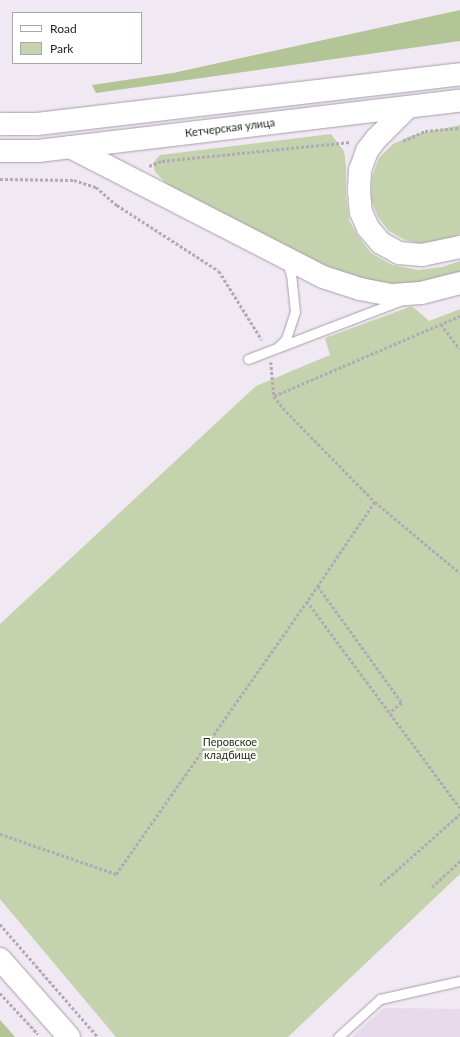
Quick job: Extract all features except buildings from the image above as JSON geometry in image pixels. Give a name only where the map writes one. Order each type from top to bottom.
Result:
[{"type":"main road","points":[[0,124],[37,124],[460,74]]},
{"type":"main road","name":"Кетчерская улица","points":[[0,151],[70,147],[460,101]]},
{"type":"main road","points":[[408,107],[376,139],[367,151],[360,170],[359,191],[361,212],[368,228],[381,243],[399,253],[422,255],[460,247]]},
{"type":"main road","points":[[70,147],[284,257],[323,276],[360,289],[392,295],[421,293],[460,283]]},
{"type":"main road","points":[[0,959],[69,1037]]},
{"type":"lane","points":[[273,349],[286,339],[292,327],[295,312],[291,275],[284,257]]},
{"type":"lane","points":[[248,359],[421,293]]},
{"type":"lane","points":[[338,1037],[380,999],[460,981]]},
{"type":"path","points":[[96,187],[162,161],[376,139],[402,142],[425,131],[460,128]]},
{"type":"path","points":[[0,179],[74,180],[96,187],[117,205],[219,271],[273,349],[274,396],[283,408],[375,502],[460,573]]},
{"type":"path","points":[[274,396],[460,316]]},
{"type":"path","points":[[441,324],[460,349]]},
{"type":"path","points":[[0,834],[116,874],[318,586],[375,502]]},
{"type":"path","points":[[318,586],[402,703],[389,713]]},
{"type":"path","points":[[307,601],[460,808]]},
{"type":"path","points":[[380,885],[460,814]]},
{"type":"path","points":[[432,887],[460,861]]},
{"type":"path","points":[[0,924],[98,1037]]},
{"type":"path","points":[[0,993],[41,1037]]},
{"type":"shaded area","points":[[384,1008],[460,1009],[460,1037],[352,1037]]},
{"type":"green space","points":[[460,10],[460,41],[96,93],[92,85],[173,73]]},
{"type":"green space","points":[[460,125],[460,234],[446,239],[419,243],[405,240],[389,231],[378,217],[371,200],[372,177],[379,158],[393,144],[413,135]]},
{"type":"green space","points":[[331,134],[344,151],[349,220],[358,236],[371,253],[392,265],[418,270],[442,267],[460,261],[460,273],[419,283],[396,285],[364,281],[328,269],[167,184],[155,172],[153,163],[160,155]]},
{"type":"green space","name":"Перовское кладбище","points":[[412,306],[429,321],[460,309],[460,874],[288,1037],[116,1037],[0,899],[0,624],[256,386],[330,355],[325,338]]},
{"type":"green space","points":[[0,1020],[15,1037],[0,1037]]}]
